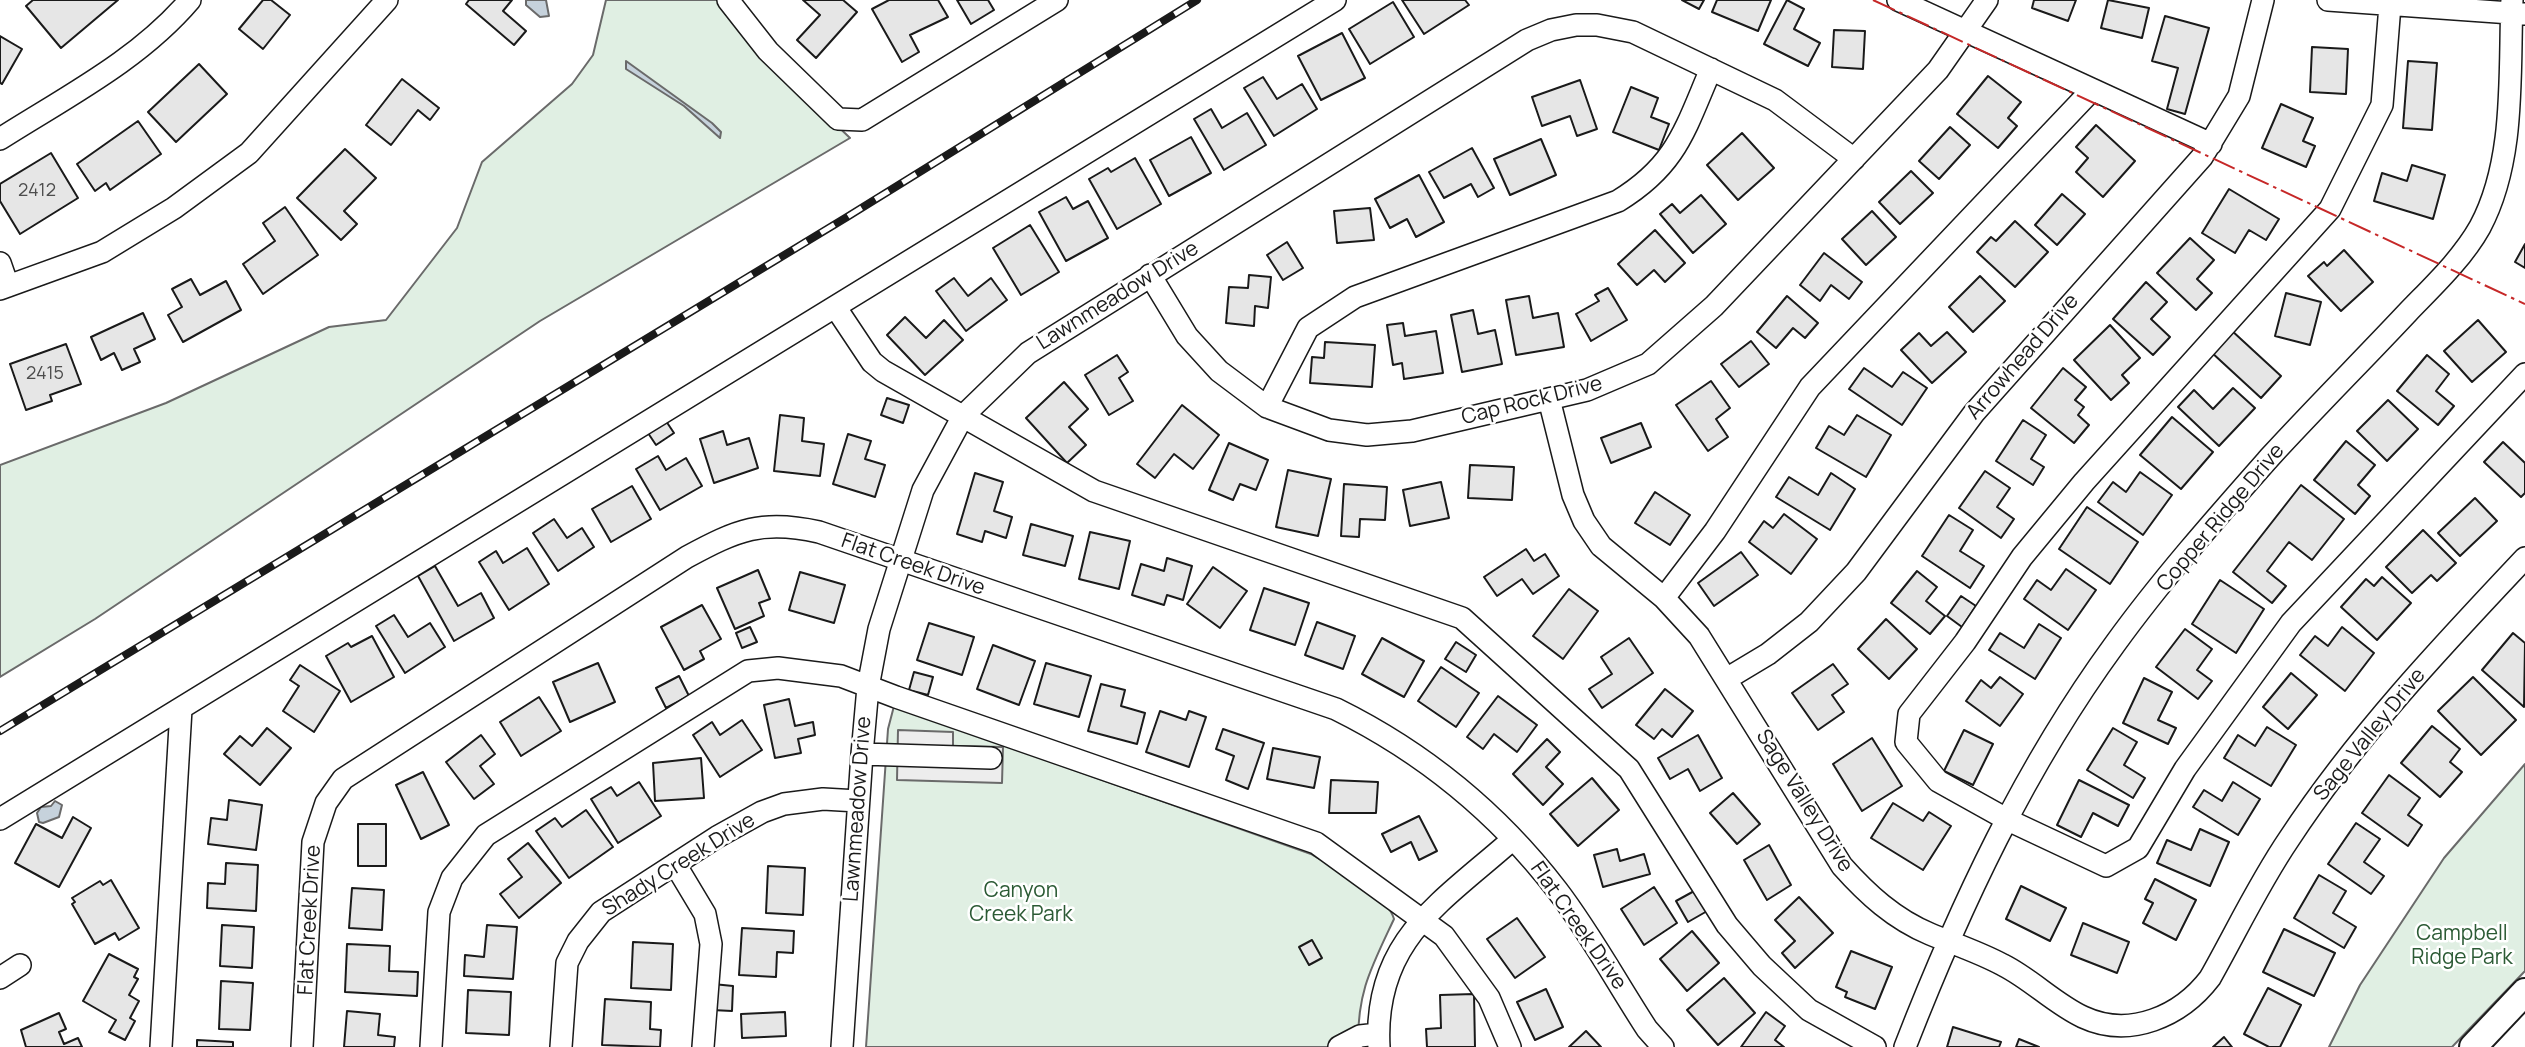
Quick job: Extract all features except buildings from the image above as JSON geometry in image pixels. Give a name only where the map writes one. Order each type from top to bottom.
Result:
[{"type":"main road","points":[[2473,1047],[2525,992]]},
{"type":"street","points":[[0,139],[136,51],[168,26],[190,0]]},
{"type":"street","points":[[0,263],[4,288],[102,252],[174,208],[249,153],[387,0]]},
{"type":"street","points":[[728,0],[768,51],[838,119],[862,120],[1057,0]]},
{"type":"street","points":[[0,819],[1335,0]]},
{"type":"street","points":[[1898,0],[2211,144]]},
{"type":"street","name":"Cap Rock Drive","points":[[1150,275],[1197,349],[1227,378],[1268,407],[1329,430],[1367,435],[1412,431],[1549,399],[1625,376],[1669,347],[1714,306],[1938,70],[1987,0]]},
{"type":"street","name":"Arrowhead Drive","points":[[1728,678],[1768,654],[1809,622],[1857,572],[1974,413],[2211,144],[2239,96],[2263,0]]},
{"type":"street","points":[[2328,0],[2516,9]]},
{"type":"street","points":[[2390,5],[2382,105],[2330,209],[2084,482],[2022,557],[1965,642],[1909,714],[1906,742],[1938,781],[2008,820],[2106,866],[2138,848],[2192,759],[2291,623],[2525,374]]},
{"type":"street","name":"Copper Ridge Drive","points":[[1905,1047],[1947,940],[2008,820],[2056,733],[2116,642],[2271,456],[2451,266],[2480,226],[2498,177],[2507,126],[2516,9]]},
{"type":"street","name":"Lawnmeadow Drive","points":[[842,1047],[862,754],[868,687],[879,628],[923,490],[963,416],[1028,353],[1538,34],[1564,27],[1608,26],[1633,32],[1774,100],[1854,159]]},
{"type":"street","points":[[1268,407],[1308,328],[1355,297],[1618,201],[1643,184],[1672,155],[1711,69]]},
{"type":"street","points":[[1664,598],[1715,531],[1810,387],[2091,91]]},
{"type":"street","points":[[836,308],[872,362],[883,371],[1094,491],[1462,618],[1629,769],[1727,925],[1762,966],[1809,1010],[1875,1047]]},
{"type":"street","name":"Sage Valley Drive","points":[[1549,399],[1573,495],[1584,521],[1601,546],[1664,598],[1699,636],[1728,678],[1842,866],[1866,892],[1891,912],[2005,966],[2084,1017],[2111,1023],[2137,1024],[2178,1010],[2195,998],[2210,978],[2288,840],[2342,765],[2409,684],[2525,558]]},
{"type":"street","name":"Flat Creek Drive","points":[[302,1047],[313,842],[326,803],[354,769],[678,563],[739,530],[769,525],[804,529],[899,559],[1336,709],[1388,734],[1457,785],[1513,839],[1559,892],[1647,1029],[1662,1047]]},
{"type":"street","points":[[431,1047],[439,912],[452,878],[486,835],[748,671],[778,668],[841,676],[1317,843],[1444,936],[1489,998],[1510,1047]]},
{"type":"street","points":[[161,1047],[181,709]]},
{"type":"street","points":[[862,754],[990,758]]},
{"type":"street","name":"Shady Creek Drive","points":[[561,1047],[567,963],[578,941],[601,912],[740,825],[784,804],[823,799],[858,801]]},
{"type":"street","points":[[1339,1047],[1360,1035],[1378,1040],[1384,981],[1393,958],[1423,921],[1513,839]]},
{"type":"street","points":[[675,864],[705,914],[711,944],[703,1047]]},
{"type":"street","points":[[0,978],[20,965]]},
{"type":"green space","points":[[606,0],[719,0],[801,91],[850,138],[540,321],[95,619],[0,677],[0,465],[166,403],[329,327],[386,320],[457,228],[482,162],[572,84],[593,55]]},
{"type":"green space","name":"Canyon Creek Park","points":[[894,706],[1311,854],[1371,891],[1389,909],[1394,919],[1372,967],[1363,995],[1358,1047],[866,1047],[888,729]]},
{"type":"green space","name":"Campbell Ridge Park","points":[[2525,764],[2525,971],[2452,1047],[2329,1047],[2360,985],[2444,858]]},
{"type":"shaded area","points":[[526,0],[546,0],[549,16],[540,17],[526,5]]},
{"type":"shaded area","points":[[626,61],[712,123],[721,132],[720,138],[684,106],[626,69]]},
{"type":"shaded area","points":[[898,730],[953,732],[953,746],[1003,747],[1002,783],[897,780]]},
{"type":"shaded area","points":[[55,801],[62,805],[59,817],[39,822],[37,813],[41,807],[51,806]]},
{"type":"railway","points":[[0,731],[847,217],[1197,0]]},
{"type":"power","points":[[1873,0],[2525,304]]}]
